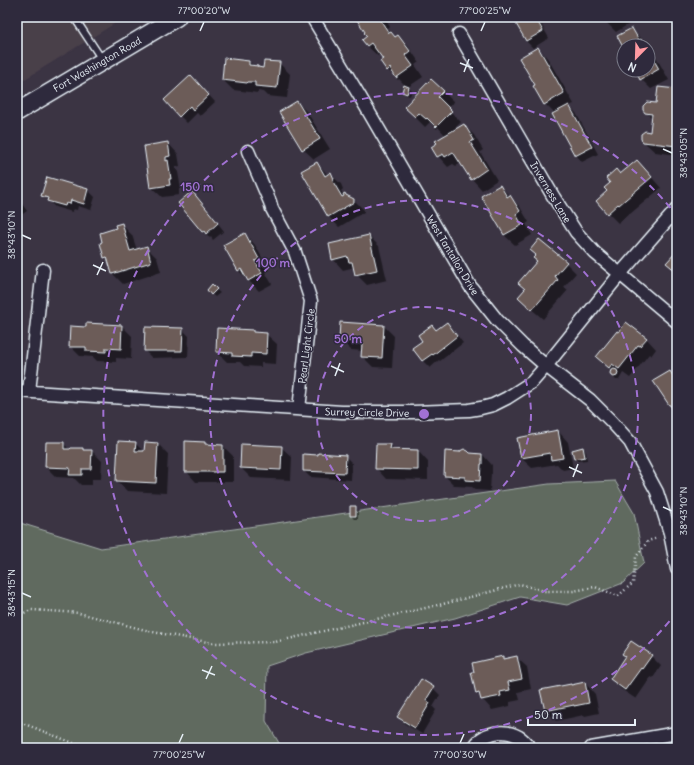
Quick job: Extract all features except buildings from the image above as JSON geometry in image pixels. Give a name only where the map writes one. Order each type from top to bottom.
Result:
[{"type":"main road","name":"Fort Washington Road","points":[[17,112],[177,17]]},
{"type":"street","name":"West Tantallon Drive","points":[[312,17],[470,286],[497,320],[523,346],[590,400],[630,442],[656,492],[670,534],[677,569]]},
{"type":"street","name":"Inverness Lane","points":[[459,34],[553,196],[576,232],[595,253],[677,322]]},
{"type":"street","name":"Pearl Light Circle","points":[[248,151],[272,209],[295,252],[311,301],[298,409]]},
{"type":"street","name":"Surrey Circle Drive","points":[[23,391],[342,412],[413,412],[481,408],[494,405],[532,382],[620,274],[677,208]]},
{"type":"street","points":[[23,391],[43,270]]},
{"type":"street","points":[[474,748],[483,738],[501,732],[511,733],[520,737],[530,748]]},
{"type":"street","points":[[591,748],[677,733]]},
{"type":"lane","points":[[74,17],[103,61]]},
{"type":"path","points":[[17,616],[32,610],[79,613],[153,632],[213,643],[275,642],[443,604],[520,584],[544,591],[573,591],[595,587],[618,596],[633,582],[636,557],[648,541],[670,534]]},
{"type":"path","points":[[17,721],[86,748]]},
{"type":"shaded area","points":[[17,17],[125,17],[17,84]]},
{"type":"green space","points":[[615,481],[634,513],[644,563],[623,583],[567,605],[520,597],[455,618],[306,653],[267,666],[266,721],[282,748],[21,748],[17,746],[17,522],[101,548],[549,484]]}]
